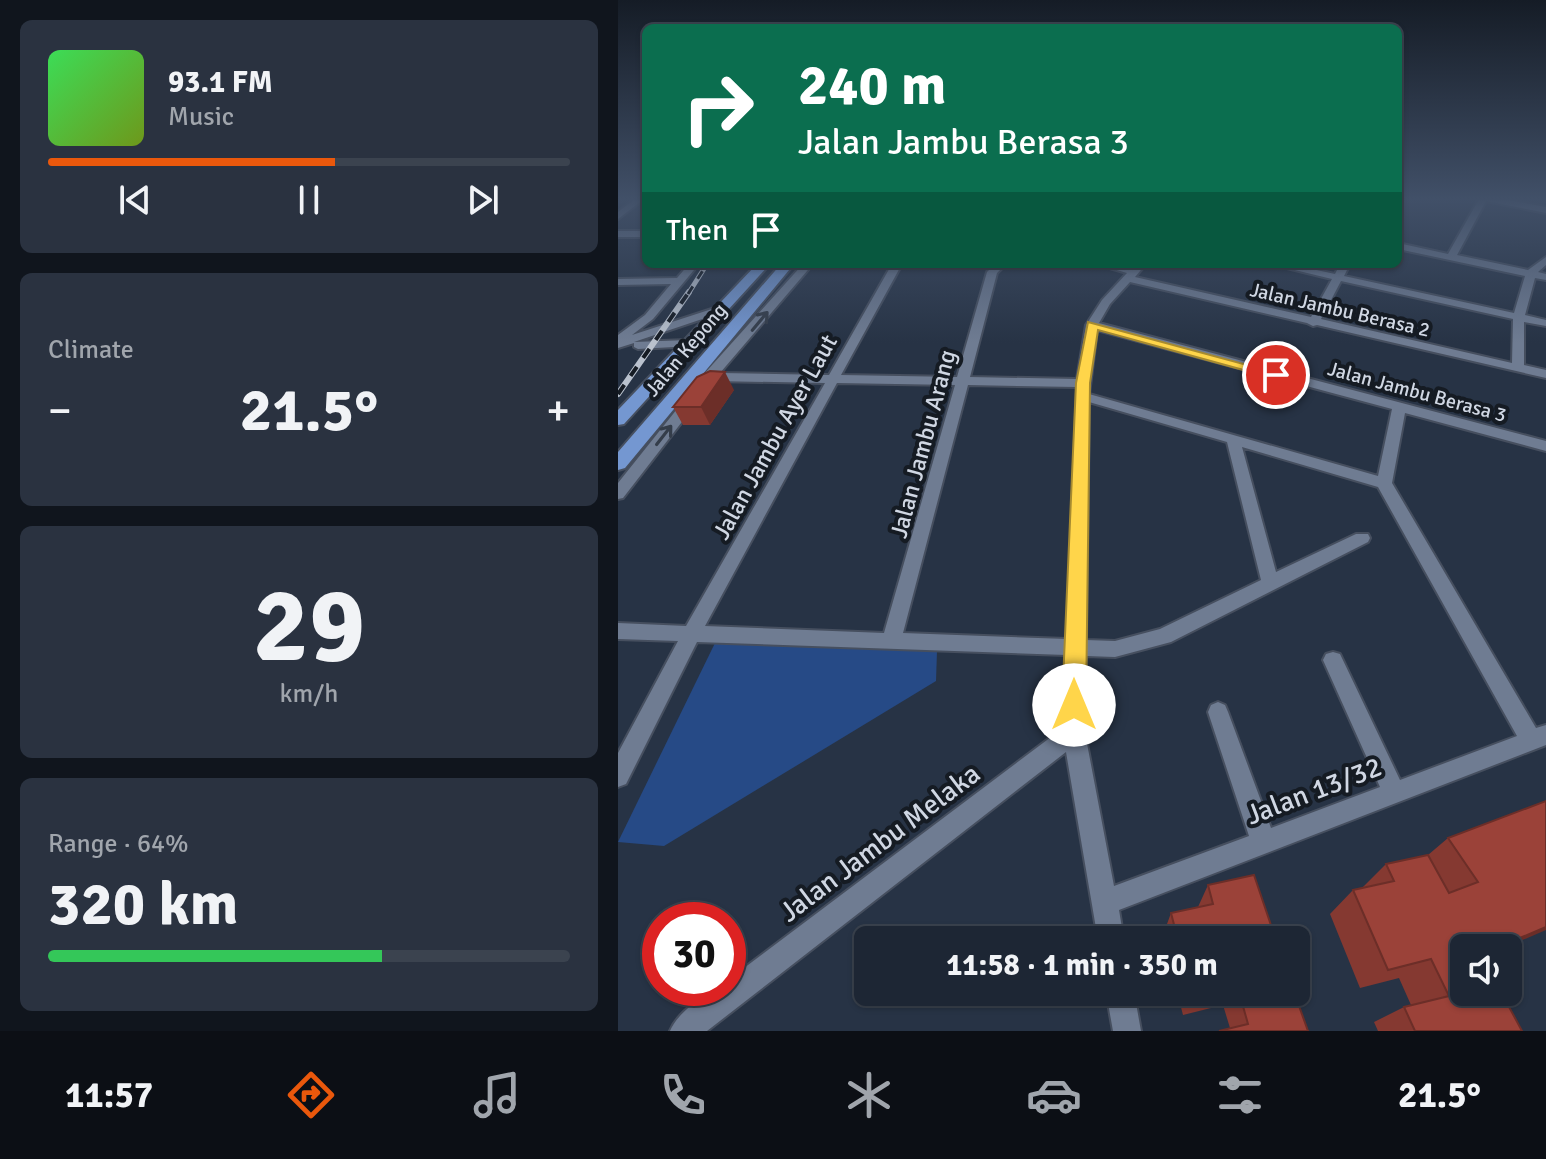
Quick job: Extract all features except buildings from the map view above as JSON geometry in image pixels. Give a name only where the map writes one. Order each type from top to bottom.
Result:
[{"type":"main road","name":"Jalan Kepong","points":[[618,420],[760,268]]},
{"type":"main road","points":[[688,344],[718,330],[773,268]]},
{"type":"main road","name":"Jalan Kepong","points":[[618,464],[785,268]]},
{"type":"street","points":[[1404,247],[1546,277]]},
{"type":"street","points":[[1452,256],[1457,247]]},
{"type":"street","points":[[1518,369],[1519,316],[1531,273],[1546,260]]},
{"type":"street","points":[[618,343],[649,317],[691,268]]},
{"type":"street","name":"Jalan Kepong","points":[[618,494],[710,377],[805,268]]},
{"type":"street","name":"Jalan Jambu Ayer Laut","points":[[618,776],[692,633],[895,268]]},
{"type":"street","name":"Jalan Jambu Arang","points":[[892,639],[992,272],[996,268]]},
{"type":"street","points":[[1294,268],[1546,323]]},
{"type":"street","points":[[1313,323],[1343,268]]},
{"type":"street","points":[[1108,926],[1074,733],[1073,650],[1083,389],[1092,325],[1134,271]]},
{"type":"street","name":"Jalan Jambu Berasa 2","points":[[1134,271],[1313,323],[1546,374]]},
{"type":"street","points":[[618,282],[681,281]]},
{"type":"street","points":[[618,343],[648,336],[722,309]]},
{"type":"street","points":[[648,336],[649,317]]},
{"type":"street","name":"Jalan Jambu Berasa 3","points":[[1092,325],[1546,446]]},
{"type":"street","points":[[618,343],[688,344]]},
{"type":"street","points":[[691,377],[964,382],[1083,389],[1233,439],[1384,483]]},
{"type":"street","points":[[1399,409],[1384,483],[1439,579],[1539,738]]},
{"type":"street","points":[[1233,439],[1270,581]]},
{"type":"street","points":[[618,631],[892,639],[1073,650],[1115,649],[1151,640],[1362,538]]},
{"type":"street","points":[[1333,660],[1394,793]]},
{"type":"street","points":[[1218,712],[1264,843]]},
{"type":"street","name":"Jalan Jambu Melaka","points":[[684,1031],[1074,733]]},
{"type":"street","name":"Jalan 13/32","points":[[1104,903],[1539,738]]},
{"type":"street","points":[[1123,1006],[1127,1031]]},
{"type":"shaded area","points":[[715,643],[937,651],[936,681],[664,846],[618,842]]},
{"type":"railway","points":[[688,294],[704,268]]},
{"type":"railway","points":[[618,394],[689,292]]},
{"type":"route","points":[[1074,705],[1073,650],[1083,383],[1092,325],[1276,375]]}]
